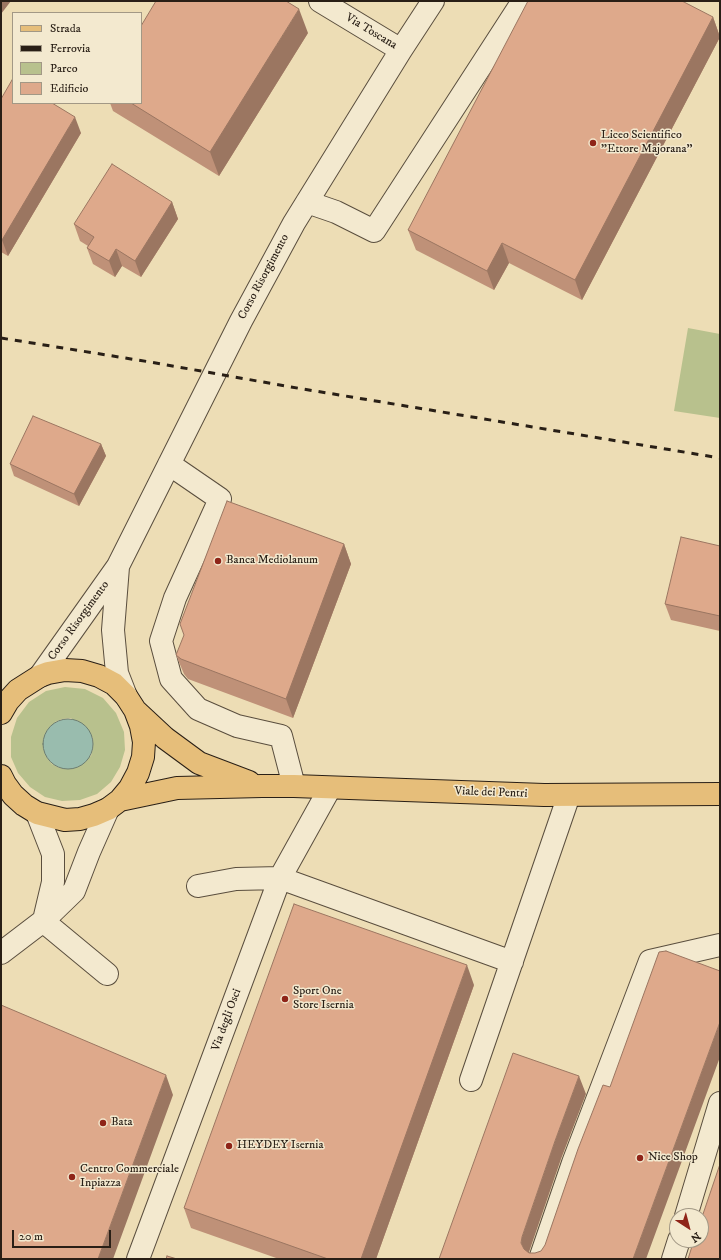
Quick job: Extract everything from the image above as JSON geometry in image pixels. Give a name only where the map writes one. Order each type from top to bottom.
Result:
[{"type":"main road","name":"Viale dei Pentri","points":[[1,713],[10,696],[40,676],[65,670],[82,671],[104,678],[114,684],[165,738],[199,763],[262,786]]},
{"type":"main road","points":[[114,804],[133,783],[143,758],[144,742],[142,726],[131,703]]},
{"type":"main road","points":[[1,776],[5,784],[7,794],[37,813]]},
{"type":"main road","name":"Viale dei Pentri","points":[[37,813],[66,820],[80,819],[94,815],[114,804],[177,788],[294,786],[569,795],[720,794]]},
{"type":"street","name":"Via Toscana","points":[[320,1],[401,50]]},
{"type":"street","name":"Corso Risorgimento","points":[[40,676],[118,566],[241,321],[294,223],[433,1]]},
{"type":"street","points":[[307,202],[336,212],[374,231],[523,1]]},
{"type":"street","points":[[169,464],[220,499],[175,598],[161,641],[171,679],[198,708],[237,726],[280,736],[294,786]]},
{"type":"street","name":"Corso Risorgimento","points":[[118,566],[112,630],[118,673],[131,703]]},
{"type":"street","name":"Via degli Osci","points":[[138,1259],[280,878],[330,788]]},
{"type":"street","points":[[471,1080],[569,795]]},
{"type":"street","points":[[1,953],[43,921],[74,891],[89,852],[114,804]]},
{"type":"street","points":[[37,813],[53,854],[53,882],[43,921]]},
{"type":"street","points":[[198,886],[236,879],[280,878],[512,962]]},
{"type":"street","points":[[43,921],[107,974]]},
{"type":"street","points":[[540,1259],[573,1163],[650,961],[720,945]]},
{"type":"street","points":[[688,1208],[720,1103]]},
{"type":"street","points":[[673,1259],[676,1248]]},
{"type":"green space","points":[[688,328],[720,334],[720,418],[674,411]]},
{"type":"green space","points":[[65,687],[85,689],[103,698],[116,713],[124,732],[125,750],[120,767],[111,782],[97,794],[80,800],[62,801],[45,797],[30,787],[18,773],[11,757],[11,737],[17,718],[29,702],[46,691]],"holes":[[[71,718],[93,738],[91,756],[60,768],[52,764],[47,758],[55,722],[62,719]]]},
{"type":"shaded area","points":[[63,719],[73,719],[86,726],[93,739],[93,749],[86,762],[73,769],[63,769],[54,765],[47,758],[43,749],[43,739],[47,730],[54,723]]},
{"type":"building","points":[[156,1],[286,1],[299,9],[210,152],[133,104],[142,104],[142,24]]},
{"type":"building","points":[[528,1],[682,1],[713,17],[575,280],[502,243],[487,271],[408,230]]},
{"type":"building","points":[[12,80],[12,104],[54,104],[75,117],[2,240],[1,239],[1,99]]},
{"type":"building","points":[[112,164],[172,202],[135,261],[116,249],[109,261],[87,248],[94,237],[74,224]]},
{"type":"building","points":[[33,416],[101,444],[74,494],[10,464]]},
{"type":"building","points":[[227,501],[344,544],[286,699],[181,659],[176,655],[184,635],[180,624]]},
{"type":"building","points":[[681,537],[720,546],[720,616],[665,604]]},
{"type":"building","points":[[294,904],[467,965],[361,1259],[328,1259],[184,1208]]},
{"type":"building","points":[[666,951],[720,971],[720,1022],[633,1259],[439,1259],[513,1053],[579,1076],[522,1237],[521,1243],[524,1249],[529,1253],[541,1251],[545,1245],[578,1149],[603,1085],[610,1087],[659,952]]},
{"type":"building","name":"Centro Commerciale Inpiazza","points":[[1,1005],[166,1075],[98,1259],[1,1259]]},
{"type":"building","points":[[720,1164],[720,1259],[688,1259],[691,1248],[709,1248],[709,1208],[705,1208]]},
{"type":"building","points":[[167,1256],[177,1259],[166,1259]]},
{"type":"railway","points":[[1,338],[720,458]]},
{"type":"place","name":"Liceo Scientifico \"Ettore Majorana\"","points":[[593,143]]},
{"type":"place","name":"Banca Mediolanum","points":[[218,561]]},
{"type":"place","name":"Sport One Store Isernia","points":[[285,999]]},
{"type":"place","name":"Bata","points":[[103,1123]]},
{"type":"place","name":"HEYDEY Isernia","points":[[229,1146]]},
{"type":"place","name":"Nice Shop","points":[[640,1158]]},
{"type":"place","name":"Centro Commerciale Inpiazza","points":[[72,1177]]}]
